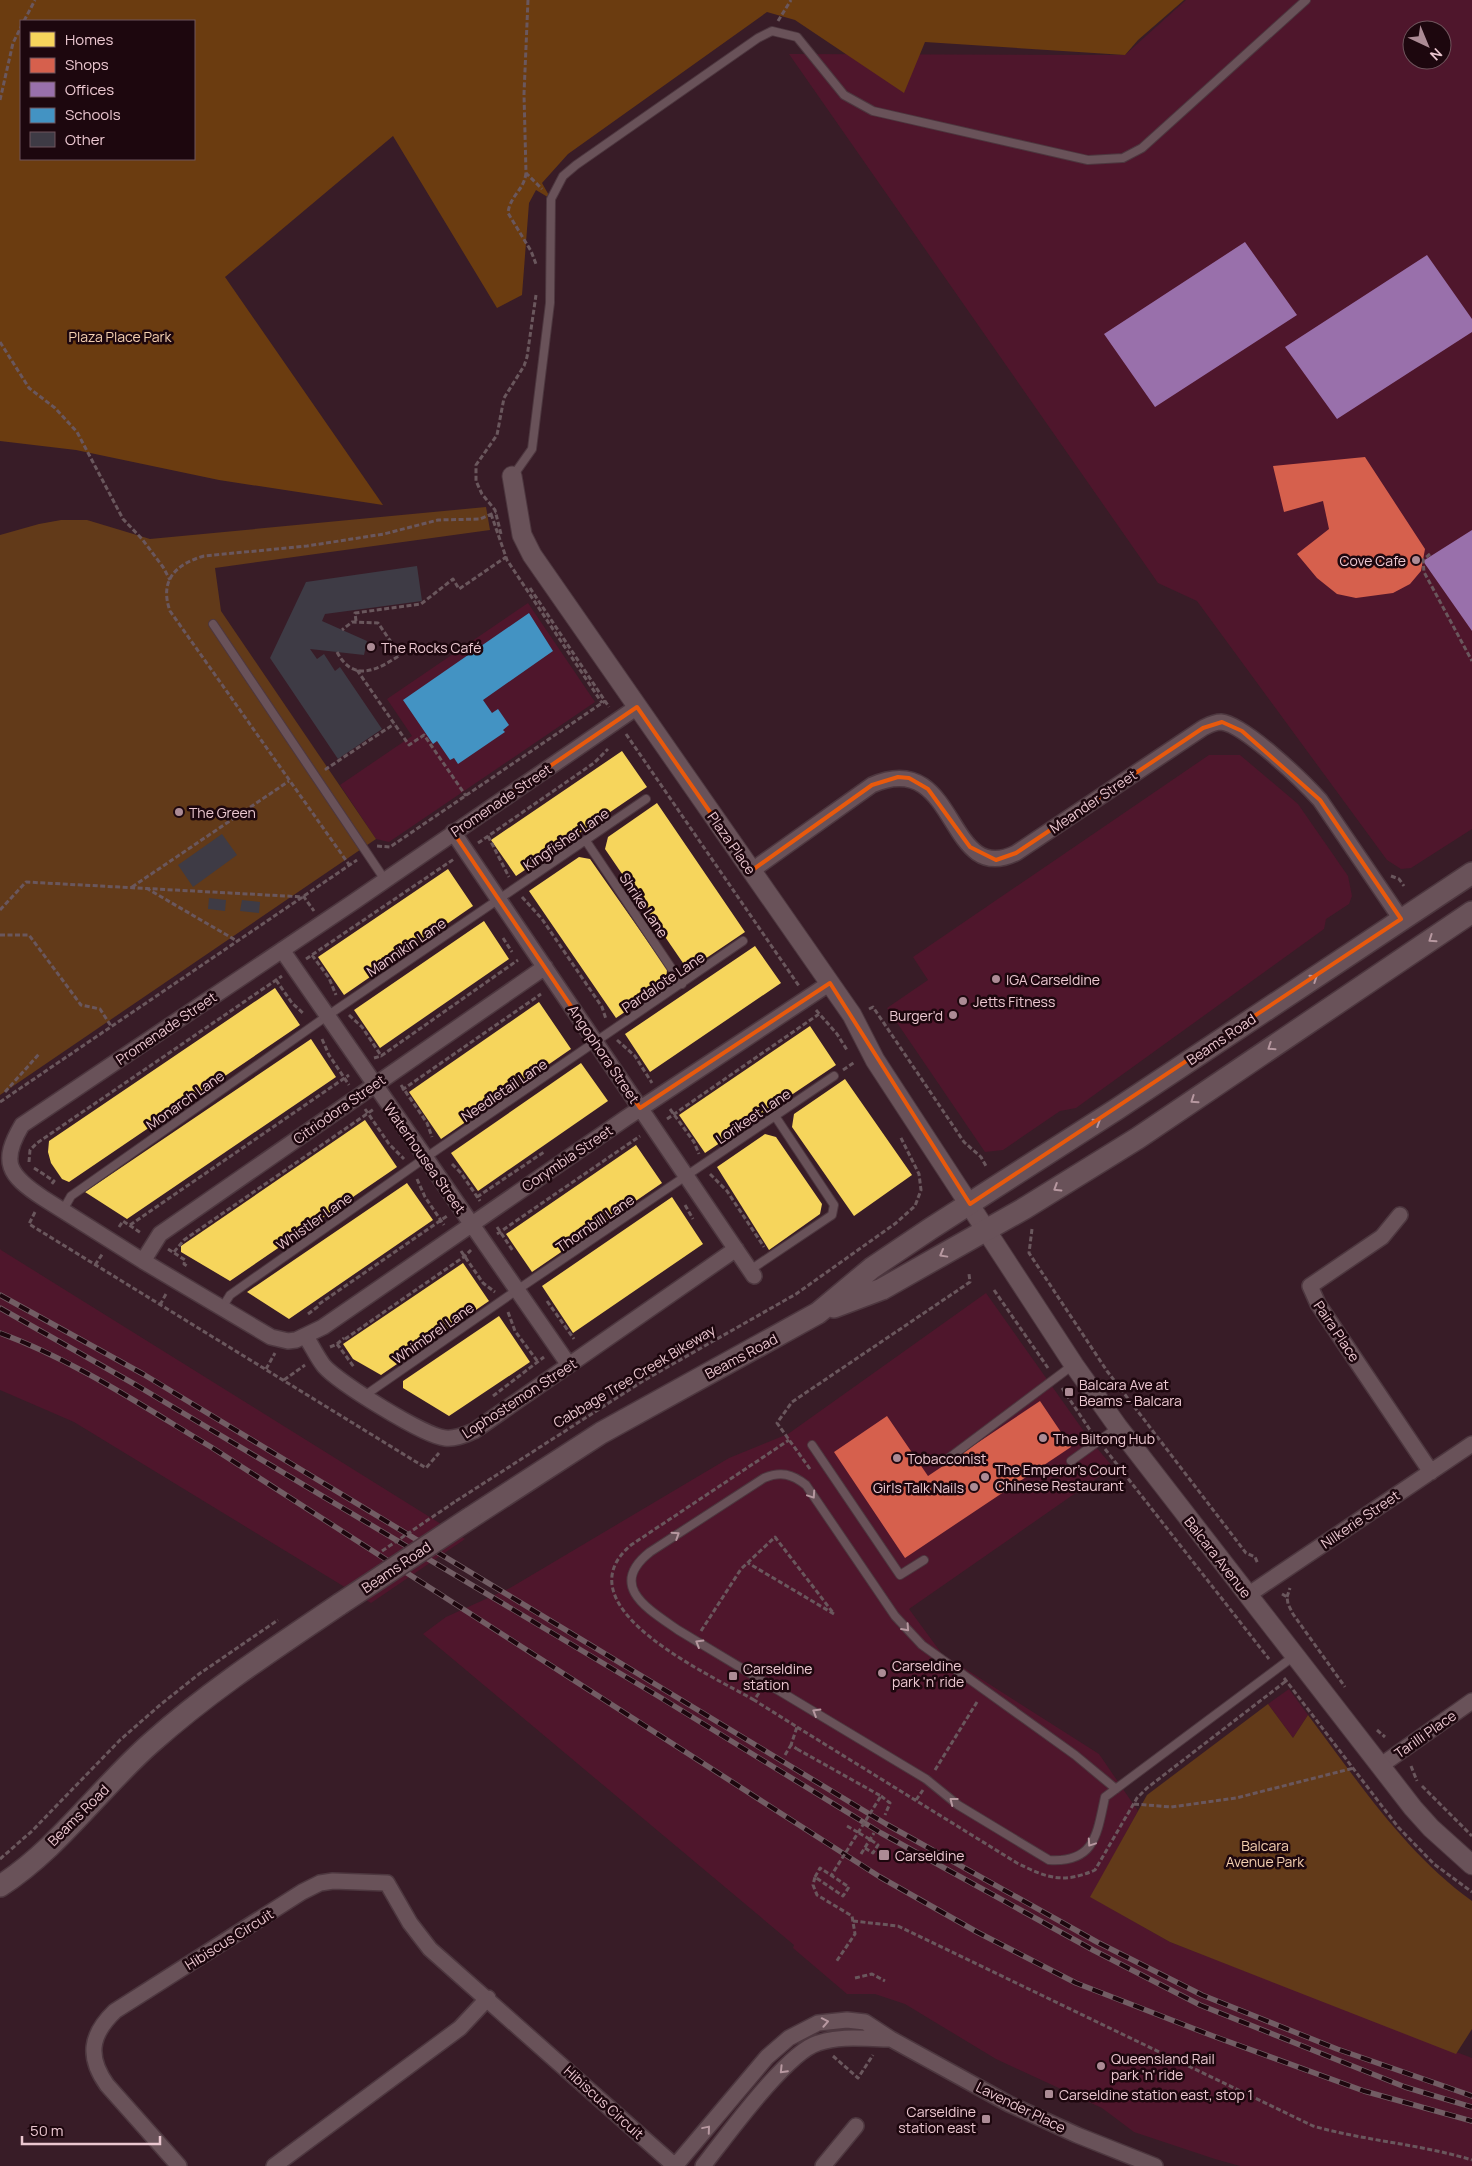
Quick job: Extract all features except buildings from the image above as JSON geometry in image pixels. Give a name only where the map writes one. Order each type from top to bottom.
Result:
[{"type":"main road","name":"Beams Road","points":[[818,1313],[872,1268],[1117,1109],[1472,873]]},
{"type":"main road","name":"Beams Road","points":[[0,1898],[7,1882],[65,1830],[116,1776],[176,1722],[217,1689],[340,1604],[601,1434],[818,1313],[882,1289],[986,1231],[1138,1138],[1472,912]]},
{"type":"street","name":"Plaza Place","points":[[512,476],[522,535],[532,555],[830,983],[852,1016],[875,1060],[970,1204]]},
{"type":"street","name":"Promenade Street","points":[[306,1337],[288,1341],[280,1340],[222,1308],[43,1198],[12,1174],[6,1159],[11,1140],[22,1125],[322,923],[637,707]]},
{"type":"street","name":"Meander Street","points":[[751,871],[872,785],[885,779],[898,777],[910,778],[928,789],[966,842],[976,852],[988,858],[1002,859],[1016,853],[1203,728],[1212,723],[1222,722],[1242,731],[1293,773],[1320,800],[1402,919]]},
{"type":"street","name":"Angophora Street","points":[[454,832],[654,1128],[681,1180],[736,1249],[752,1273]]},
{"type":"street","name":"Waterhousea Street","points":[[282,950],[569,1366]]},
{"type":"street","name":"Citriodora Street","points":[[143,1260],[160,1234],[545,967]]},
{"type":"street","name":"Corymbia Street","points":[[306,1337],[331,1322],[640,1108],[830,983]]},
{"type":"street","points":[[970,1204],[986,1231]]},
{"type":"street","name":"Paira Place","points":[[1400,1215],[1382,1237],[1310,1286],[1318,1304],[1431,1472]]},
{"type":"street","name":"Balcara Avenue","points":[[986,1231],[1074,1365],[1118,1427],[1380,1766],[1431,1828],[1472,1865]]},
{"type":"street","name":"Lophostemon Street","points":[[306,1337],[324,1366],[364,1396],[428,1434],[458,1438],[474,1431],[736,1249]]},
{"type":"street","name":"Nilkerie Street","points":[[1248,1595],[1472,1444]]},
{"type":"street","name":"Tarilli Place","points":[[1380,1766],[1472,1701]]},
{"type":"street","name":"Hibiscus Circuit","points":[[179,2166],[98,2072],[93,2049],[96,2035],[104,2022],[115,2011],[302,1892],[320,1883],[334,1881],[387,1883],[419,1936],[430,1949],[488,1998],[676,2166]]},
{"type":"street","points":[[274,2166],[460,2028],[488,1998]]},
{"type":"street","name":"Lavender Place","points":[[676,2166],[767,2058],[789,2038],[818,2023],[847,2020],[866,2022],[891,2039],[1009,2104],[1084,2138],[1155,2166]]},
{"type":"street","name":"Lavender Place","points":[[703,2166],[762,2092],[806,2048],[816,2043],[845,2038],[891,2039]]},
{"type":"street","points":[[824,2166],[856,2126]]},
{"type":"lane","points":[[512,476],[532,449],[550,303],[552,198],[563,176],[758,38],[772,31],[797,37],[844,95],[873,111],[1088,160],[1123,158],[1142,148],[1306,0]]},
{"type":"lane","points":[[213,624],[368,852],[385,880]]},
{"type":"lane","name":"Kingfisher Lane","points":[[499,900],[646,799]]},
{"type":"lane","name":"Shrike Lane","points":[[586,841],[682,984]]},
{"type":"lane","name":"Mannikin Lane","points":[[327,1016],[499,900]]},
{"type":"lane","name":"Pardalote Lane","points":[[596,1043],[744,941]]},
{"type":"lane","name":"Monarch Lane","points":[[63,1210],[71,1196],[327,1016]]},
{"type":"lane","name":"Needletail Lane","points":[[425,1158],[596,1043]]},
{"type":"lane","name":"Lorikeet Lane","points":[[681,1180],[834,1076]]},
{"type":"lane","points":[[752,1273],[771,1257],[832,1214],[834,1205],[775,1116]]},
{"type":"lane","name":"Whistler Lane","points":[[222,1308],[230,1295],[425,1158]]},
{"type":"lane","name":"Thornbill Lane","points":[[517,1290],[681,1180]]},
{"type":"lane","name":"Whimbrel Lane","points":[[364,1396],[517,1290]]},
{"type":"lane","points":[[945,1461],[1074,1365]]},
{"type":"lane","points":[[1071,1461],[1118,1427]]},
{"type":"lane","points":[[812,1445],[900,1575],[924,1560]]},
{"type":"lane","points":[[1116,1789],[1075,1755],[922,1645],[895,1616],[806,1485],[790,1475],[774,1474],[764,1478],[650,1552],[635,1567],[631,1584],[642,1604],[696,1640],[928,1781],[958,1805],[1049,1860],[1066,1861],[1078,1857],[1088,1849],[1097,1834],[1105,1797],[1116,1789],[1277,1669],[1294,1656]]},
{"type":"path","points":[[25,20],[35,0]]},
{"type":"path","points":[[528,0],[524,94],[526,173],[524,184],[509,205],[508,213],[531,251],[538,267]]},
{"type":"path","points":[[772,31],[791,0]]},
{"type":"path","points":[[0,100],[13,43],[20,29]]},
{"type":"path","points":[[526,173],[552,198]]},
{"type":"path","points":[[350,866],[170,611],[166,599],[166,589],[176,570],[188,561],[204,556],[316,544],[384,534],[438,520],[480,519],[496,512],[479,489],[476,481],[476,465],[497,435],[504,398],[524,366],[527,357],[536,291]]},
{"type":"path","points":[[0,342],[29,388],[55,408],[76,432],[123,519],[142,539],[163,567],[170,580]]},
{"type":"path","points":[[0,1102],[377,846],[390,847],[604,702],[506,557],[491,514]]},
{"type":"path","points":[[1430,554],[1423,560],[1424,572],[1472,661]]},
{"type":"path","points":[[356,622],[355,613],[422,604],[453,579],[459,589],[506,557]]},
{"type":"path","points":[[337,652],[346,665],[357,670],[375,670],[400,655],[378,623],[352,622],[342,630]]},
{"type":"path","points":[[357,670],[409,745],[424,735],[466,796]]},
{"type":"path","points":[[326,769],[394,724]]},
{"type":"path","points":[[619,739],[625,732],[819,1014],[835,1031]]},
{"type":"path","points":[[449,1438],[426,1468],[28,1224],[54,1181],[30,1164],[29,1156],[33,1146],[594,763],[612,745]]},
{"type":"path","points":[[132,887],[290,781]]},
{"type":"path","points":[[488,836],[502,860],[514,889],[542,919],[602,1007],[617,1040],[635,1056],[694,1142],[702,1166],[727,1191],[771,1257]]},
{"type":"path","points":[[451,861],[455,867]]},
{"type":"path","points":[[0,910],[26,882],[304,897]]},
{"type":"path","points":[[146,888],[237,941]]},
{"type":"path","points":[[304,897],[334,941]]},
{"type":"path","points":[[0,935],[29,935],[81,1004],[100,1009],[110,1026]]},
{"type":"path","points":[[501,935],[546,1001]]},
{"type":"path","points":[[130,1225],[344,1078],[360,1064],[371,1058],[381,1056],[518,960]]},
{"type":"path","points":[[174,1252],[184,1240],[541,994]]},
{"type":"path","points":[[873,1007],[964,1142],[981,1157],[986,1166]]},
{"type":"path","points":[[337,1344],[471,1250],[501,1232],[638,1138],[675,1115],[819,1014]]},
{"type":"path","points":[[5,1092],[39,1054]]},
{"type":"path","points":[[626,1118],[642,1144]]},
{"type":"path","name":"Cabbage Tree Creek Bikeway","points":[[376,1554],[456,1500],[617,1397],[789,1298],[834,1269],[911,1211],[921,1190],[921,1182],[915,1166]]},
{"type":"path","points":[[681,1180],[686,1209],[698,1225]]},
{"type":"path","points":[[95,1265],[123,1221],[174,1252],[185,1260],[184,1264],[189,1268]]},
{"type":"path","points":[[1032,1229],[1029,1253],[1108,1371],[1208,1505],[1246,1553],[1255,1557],[1258,1564]]},
{"type":"path","points":[[811,1469],[777,1423],[792,1402],[970,1282],[969,1274]]},
{"type":"path","points":[[994,1290],[1098,1441],[1398,1827],[1434,1864],[1472,1892]]},
{"type":"path","points":[[302,1319],[319,1304],[344,1339]]},
{"type":"path","points":[[486,1400],[557,1349],[576,1338]]},
{"type":"path","points":[[789,1440],[622,1552],[615,1563],[611,1587],[621,1609],[650,1637],[683,1659],[797,1726],[1017,1863],[1039,1874],[1054,1879],[1069,1878],[1095,1870],[1134,1804],[1147,1788],[1286,1682]]},
{"type":"path","points":[[683,1659],[741,1569],[775,1537],[834,1614],[748,1563]]},
{"type":"path","points":[[1282,1594],[1287,1597],[1293,1614],[1350,1694]]},
{"type":"path","points":[[754,1700],[759,1693]]},
{"type":"path","points":[[916,1800],[977,1702]]},
{"type":"path","points":[[785,1755],[791,1745],[797,1726]]},
{"type":"path","points":[[1372,1726],[1386,1737]]},
{"type":"path","points":[[791,1745],[881,1796],[890,1803],[885,1815]]},
{"type":"path","points":[[1134,1804],[1171,1807],[1236,1798],[1354,1768],[1380,1766]]},
{"type":"path","points":[[1411,1766],[1418,1782],[1472,1836]]},
{"type":"path","points":[[831,1876],[881,1796]]},
{"type":"path","points":[[847,1826],[878,1845],[873,1853],[865,1848]]},
{"type":"path","points":[[861,1854],[874,1833]]},
{"type":"path","points":[[814,1877],[843,1896],[848,1887],[820,1868],[814,1877],[813,1885],[817,1895],[852,1916],[855,1934],[836,1962]]},
{"type":"path","points":[[853,1921],[898,1926],[1313,2126],[1345,2135],[1440,2150],[1472,2160]]},
{"type":"path","points":[[855,1978],[872,1974],[886,1981]]},
{"type":"path","points":[[829,2052],[858,2078],[873,2055]]},
{"type":"highlighted area","points":[[637,707],[751,871],[872,785],[898,777],[909,778],[928,789],[970,847],[996,860],[1016,853],[1203,728],[1222,722],[1242,731],[1320,800],[1401,919],[970,1204],[830,983],[640,1108],[453,832]]},
{"type":"shaded area","points":[[1186,0],[1472,0],[1472,829],[1411,868],[1401,869],[1387,860],[1197,601],[1158,583],[789,54],[1125,55]]},
{"type":"shaded area","points":[[528,603],[595,702],[389,842],[376,839],[340,785],[412,736],[387,699]]},
{"type":"shaded area","points":[[1209,755],[1240,755],[1298,804],[1348,876],[1352,896],[1349,904],[1326,919],[1324,929],[1076,1108],[1060,1111],[1003,1150],[985,1152],[887,1008],[928,980],[913,957]]},
{"type":"shaded area","points":[[0,1249],[465,1539],[371,1603],[74,1422],[0,1390]]},
{"type":"shaded area","points":[[986,1293],[1090,1440],[1113,1467],[909,1609],[942,1654],[1099,1754],[1138,1811],[1091,1897],[1170,1942],[1472,2058],[1472,2166],[1240,2166],[1134,2132],[1102,2108],[996,2059],[905,2004],[875,1994],[847,1994],[793,1948],[794,1945],[423,1634],[446,1617],[510,1588],[729,1458],[788,1434]]},
{"type":"shaded area","points":[[1289,1689],[1308,1715],[1293,1738],[1268,1704]]},
{"type":"green space","name":"Plaza Place Park","points":[[0,0],[1184,0],[1138,40],[1125,55],[925,42],[904,93],[795,20],[767,12],[568,154],[542,183],[551,199],[536,190],[529,203],[522,295],[497,308],[393,136],[225,277],[383,505],[219,480],[76,450],[0,441]]},
{"type":"green space","name":"The Green","points":[[486,507],[490,530],[215,568],[221,611],[376,839],[0,1095],[0,535],[61,520],[87,520],[150,539]]},
{"type":"green space","name":"Balcara Avenue Park","points":[[1268,1704],[1293,1738],[1308,1715],[1364,1790],[1403,1838],[1447,1882],[1472,1901],[1472,2029],[1456,2054],[1170,1942],[1090,1897],[1147,1795]]},
{"type":"railway","points":[[0,1295],[143,1374],[886,1824],[1097,1942],[1202,1995],[1337,2049],[1472,2096]]},
{"type":"railway","points":[[0,1308],[136,1385],[658,1696],[881,1833],[1093,1950],[1200,2005],[1405,2087],[1472,2107]]},
{"type":"railway","points":[[0,1333],[82,1370],[211,1447],[880,1877],[977,1932],[1076,1983],[1213,2036],[1364,2091],[1472,2121]]},
{"type":"place","name":"Cove Cafe","points":[[1416,560]]},
{"type":"place","name":"The Rocks Café","points":[[371,647]]},
{"type":"place","name":"The Green","points":[[179,812]]},
{"type":"place","name":"IGA Carseldine","points":[[996,979]]},
{"type":"place","name":"Jetts Fitness","points":[[963,1001]]},
{"type":"place","name":"Burger'd","points":[[953,1015]]},
{"type":"place","name":"Balcara Ave at Beams - Balcara","points":[[1069,1392]]},
{"type":"place","name":"The Biltong Hub","points":[[1043,1438]]},
{"type":"place","name":"Tobacconist","points":[[897,1458]]},
{"type":"place","name":"The Emperor's Court Chinese Restaurant","points":[[985,1477]]},
{"type":"place","name":"Girls Talk Nails","points":[[974,1487]]},
{"type":"place","name":"Carseldine park 'n' ride","points":[[882,1673]]},
{"type":"place","name":"Carseldine station","points":[[733,1676]]},
{"type":"place","name":"Carseldine","points":[[884,1855]]},
{"type":"place","name":"Queensland Rail park 'n' ride","points":[[1101,2066]]},
{"type":"place","name":"Carseldine station east, stop 1","points":[[1049,2094]]},
{"type":"place","name":"Carseldine station east","points":[[986,2119]]}]
